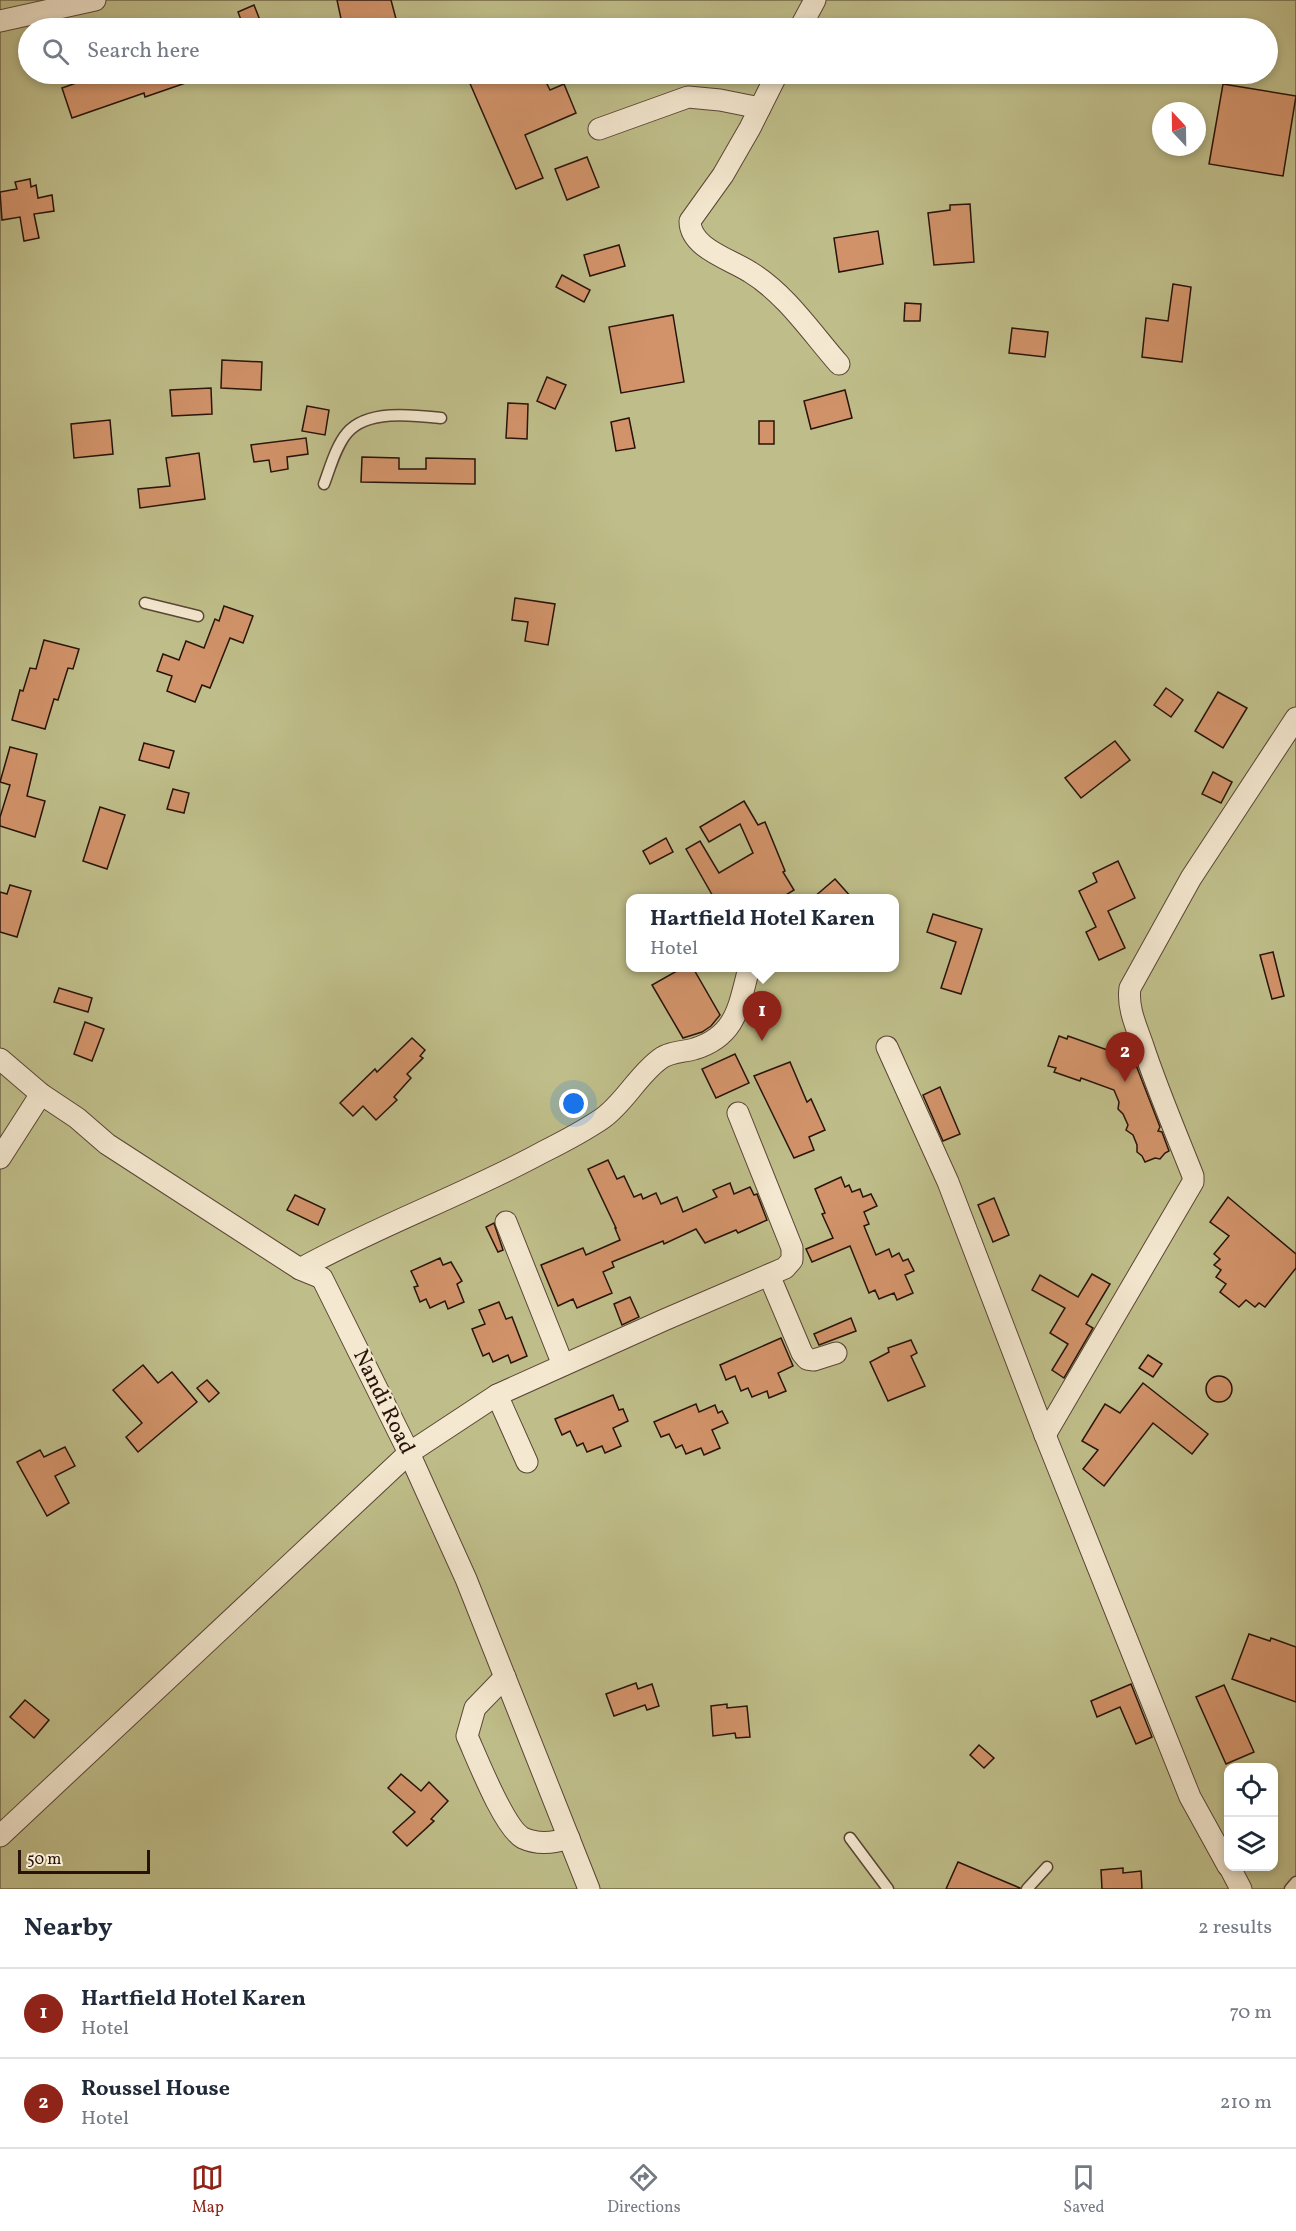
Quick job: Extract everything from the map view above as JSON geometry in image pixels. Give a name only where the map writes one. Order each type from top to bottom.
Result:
[{"type":"street","points":[[0,21],[94,0]]},
{"type":"street","points":[[805,18],[815,0]]},
{"type":"street","points":[[772,84],[723,175],[690,221],[690,229],[694,237],[704,246],[768,284],[839,364]]},
{"type":"street","points":[[599,129],[688,97],[720,99],[760,108]]},
{"type":"street","points":[[1045,1435],[1193,1182],[1191,1170],[1160,1099],[1137,1027],[1129,997],[1130,988],[1191,878],[1296,718]]},
{"type":"street","points":[[300,1269],[332,1251],[505,1172],[563,1142],[604,1117],[635,1086],[650,1067],[663,1057],[696,1049],[728,1030],[736,1014],[748,972]]},
{"type":"street","points":[[887,1047],[948,1182],[1045,1435],[1190,1797],[1224,1857]]},
{"type":"street","name":"Nandi Road","points":[[0,1059],[41,1094],[77,1118],[107,1144],[300,1269],[322,1278],[409,1454],[466,1579],[589,1889]]},
{"type":"street","points":[[0,1158],[41,1094]]},
{"type":"street","points":[[0,1836],[409,1454],[497,1395],[785,1268],[792,1260],[792,1248],[738,1113]]},
{"type":"street","points":[[506,1222],[563,1365]]},
{"type":"street","points":[[769,1275],[802,1353],[807,1359],[814,1360],[836,1353]]},
{"type":"street","points":[[497,1395],[527,1462]]},
{"type":"street","points":[[505,1677],[475,1708],[467,1736],[510,1827],[524,1838],[551,1844],[569,1838]]},
{"type":"street","points":[[1232,1871],[1241,1889]]},
{"type":"lane","points":[[324,484],[347,433],[361,422],[378,417],[405,414],[441,418]]},
{"type":"lane","points":[[145,603],[198,616]]},
{"type":"lane","points":[[850,1838],[888,1889]]},
{"type":"lane","points":[[1027,1889],[1047,1867]]},
{"type":"lane","points":[[1290,1889],[1296,1882]]},
{"type":"shaded area","points":[[0,0],[1296,0],[1296,1889],[0,1889]]},
{"type":"building","points":[[337,0],[391,0],[396,18],[341,18]]},
{"type":"building","points":[[254,5],[259,18],[240,18],[238,12]]},
{"type":"building","points":[[73,84],[183,84],[145,97],[144,93],[72,118],[62,88]]},
{"type":"building","points":[[470,84],[547,84],[550,90],[564,84],[576,113],[525,135],[543,178],[516,189]]},
{"type":"building","points":[[1223,84],[1296,96],[1283,176],[1209,164]]},
{"type":"building","points":[[587,157],[599,187],[567,200],[555,169]]},
{"type":"building","points":[[30,179],[31,187],[36,185],[38,198],[52,195],[54,211],[34,214],[39,238],[24,241],[20,217],[2,220],[0,192],[17,189],[15,182]]},
{"type":"building","points":[[970,204],[974,262],[934,265],[928,213],[950,210],[950,205]]},
{"type":"building","points":[[878,231],[883,264],[839,272],[834,238]]},
{"type":"building","points":[[619,245],[625,266],[590,276],[584,255]]},
{"type":"building","points":[[562,275],[590,290],[584,302],[556,287]]},
{"type":"building","points":[[1173,284],[1191,287],[1182,362],[1142,357],[1146,318],[1168,321]]},
{"type":"building","points":[[905,303],[921,304],[920,321],[904,321]]},
{"type":"building","points":[[673,315],[684,382],[621,393],[609,327]]},
{"type":"building","points":[[1012,328],[1048,332],[1045,357],[1009,353]]},
{"type":"building","points":[[222,360],[262,362],[261,390],[221,388]]},
{"type":"building","points":[[547,377],[566,385],[555,409],[537,401]]},
{"type":"building","points":[[211,388],[212,414],[172,416],[170,390]]},
{"type":"building","points":[[845,390],[852,418],[811,429],[804,401]]},
{"type":"building","points":[[508,403],[528,404],[527,439],[506,438]]},
{"type":"building","points":[[307,406],[329,410],[325,435],[302,431]]},
{"type":"building","points":[[629,418],[635,448],[616,451],[611,422]]},
{"type":"building","points":[[110,420],[113,454],[74,458],[71,424]]},
{"type":"building","points":[[759,421],[774,421],[774,444],[759,444]]},
{"type":"building","points":[[306,438],[308,454],[287,457],[288,469],[271,472],[269,460],[254,462],[251,445]]},
{"type":"building","points":[[199,453],[205,499],[140,508],[138,489],[170,486],[166,458]]},
{"type":"building","points":[[362,457],[399,458],[399,469],[426,469],[426,458],[475,459],[475,484],[361,482]]},
{"type":"building","points":[[515,598],[555,604],[548,645],[525,641],[528,622],[512,620]]},
{"type":"building","points":[[224,606],[253,616],[243,643],[230,638],[210,688],[202,685],[195,702],[167,691],[172,676],[157,671],[163,654],[179,660],[186,641],[204,648],[215,619],[219,621]]},
{"type":"building","points":[[44,640],[79,649],[73,669],[68,668],[58,700],[54,699],[45,729],[12,720],[20,690],[23,691],[30,668],[36,669]]},
{"type":"building","points":[[1166,688],[1183,700],[1171,717],[1154,705]]},
{"type":"building","points":[[1218,692],[1247,708],[1223,748],[1195,731]]},
{"type":"building","points":[[1115,741],[1130,760],[1081,798],[1065,778]]},
{"type":"building","points":[[144,743],[174,751],[169,768],[139,760]]},
{"type":"building","points":[[10,747],[37,754],[27,796],[45,801],[35,837],[0,826],[0,817],[10,785],[0,782]]},
{"type":"building","points":[[1213,772],[1232,782],[1221,803],[1202,794]]},
{"type":"building","points":[[173,789],[189,793],[184,813],[167,809]]},
{"type":"building","points":[[744,801],[758,825],[765,822],[785,871],[783,872],[794,890],[788,894],[712,894],[686,849],[700,841],[719,873],[753,853],[740,824],[709,842],[700,827]]},
{"type":"building","points":[[100,807],[125,815],[107,869],[83,861]]},
{"type":"building","points":[[666,838],[673,852],[650,864],[643,851]]},
{"type":"building","points":[[1118,861],[1135,898],[1108,911],[1125,948],[1099,960],[1086,932],[1096,927],[1079,891],[1097,882],[1093,873]]},
{"type":"building","points":[[835,879],[848,894],[818,894]]},
{"type":"building","points":[[10,885],[31,891],[17,937],[0,932],[0,892],[7,894]]},
{"type":"building","points":[[933,914],[982,929],[961,994],[941,988],[956,942],[927,932]]},
{"type":"building","points":[[1273,952],[1284,996],[1272,999],[1260,955]]},
{"type":"building","points":[[675,972],[695,972],[720,1015],[711,1026],[702,1032],[683,1038],[652,985]]},
{"type":"building","points":[[59,988],[92,998],[88,1012],[54,1002]]},
{"type":"building","points":[[85,1022],[104,1029],[92,1061],[74,1054]]},
{"type":"building","points":[[1059,1036],[1067,1039],[1068,1036],[1113,1052],[1112,1056],[1136,1065],[1160,1127],[1158,1131],[1162,1132],[1169,1151],[1160,1159],[1155,1158],[1145,1162],[1137,1152],[1133,1135],[1126,1130],[1128,1125],[1118,1109],[1119,1102],[1114,1090],[1081,1078],[1080,1081],[1054,1072],[1056,1068],[1048,1066]]},
{"type":"building","points":[[412,1038],[425,1050],[420,1056],[423,1058],[407,1074],[411,1078],[394,1097],[397,1100],[376,1120],[363,1106],[353,1116],[340,1103]]},
{"type":"building","points":[[735,1054],[749,1083],[716,1098],[702,1069]]},
{"type":"building","points":[[790,1062],[807,1102],[811,1099],[825,1130],[809,1137],[814,1150],[794,1158],[754,1076]]},
{"type":"building","points":[[940,1087],[960,1134],[943,1141],[923,1095]]},
{"type":"building","points":[[608,1160],[617,1179],[624,1176],[634,1197],[641,1194],[643,1199],[656,1193],[661,1204],[677,1197],[683,1212],[717,1197],[713,1190],[730,1183],[734,1194],[750,1187],[754,1195],[757,1194],[767,1220],[738,1233],[736,1230],[705,1243],[696,1229],[664,1244],[663,1241],[612,1262],[614,1267],[603,1272],[612,1293],[577,1308],[573,1299],[558,1306],[541,1265],[583,1248],[586,1255],[620,1240],[588,1169]]},
{"type":"building","points":[[841,1177],[845,1187],[849,1185],[852,1192],[860,1189],[863,1197],[871,1194],[877,1206],[864,1212],[869,1224],[864,1226],[876,1255],[889,1249],[892,1257],[899,1253],[903,1261],[908,1259],[914,1271],[905,1275],[913,1293],[897,1300],[894,1293],[879,1299],[875,1290],[869,1293],[850,1246],[812,1262],[806,1249],[833,1238],[822,1214],[825,1213],[815,1189]]},
{"type":"building","points":[[295,1195],[325,1209],[318,1225],[287,1210]]},
{"type":"building","points":[[1228,1197],[1296,1254],[1296,1268],[1265,1307],[1259,1303],[1255,1307],[1246,1300],[1239,1307],[1220,1292],[1226,1284],[1216,1277],[1221,1270],[1214,1265],[1220,1259],[1214,1254],[1229,1236],[1210,1222]]},
{"type":"building","points":[[994,1198],[1009,1235],[993,1242],[978,1205]]},
{"type":"building","points":[[494,1223],[503,1250],[498,1252],[486,1227]]},
{"type":"building","points":[[440,1258],[443,1265],[451,1262],[462,1281],[457,1284],[464,1302],[448,1309],[445,1301],[430,1308],[426,1299],[420,1302],[414,1287],[418,1286],[411,1271]]},
{"type":"building","points":[[1092,1274],[1110,1284],[1086,1324],[1093,1328],[1064,1378],[1052,1370],[1068,1344],[1050,1333],[1065,1308],[1032,1290],[1040,1275],[1078,1297]]},
{"type":"building","points":[[630,1297],[639,1317],[622,1325],[614,1304]]},
{"type":"building","points":[[499,1302],[506,1319],[512,1317],[527,1356],[511,1363],[508,1355],[493,1362],[489,1353],[483,1356],[472,1329],[485,1324],[479,1310]]},
{"type":"building","points":[[851,1318],[856,1331],[819,1345],[814,1334]]},
{"type":"building","points":[[781,1338],[793,1366],[778,1373],[786,1391],[769,1398],[767,1391],[752,1397],[748,1388],[741,1391],[735,1376],[726,1380],[720,1365]]},
{"type":"building","points":[[911,1340],[917,1353],[911,1356],[925,1386],[888,1401],[870,1362],[889,1352],[888,1348]]},
{"type":"building","points":[[1148,1355],[1162,1364],[1153,1377],[1139,1368]]},
{"type":"building","points":[[143,1365],[158,1383],[172,1372],[197,1402],[138,1452],[126,1437],[142,1423],[113,1390]]},
{"type":"building","points":[[1219,1376],[1228,1380],[1232,1389],[1228,1398],[1219,1402],[1210,1398],[1206,1389],[1210,1380]]},
{"type":"building","points":[[207,1380],[219,1393],[209,1402],[197,1388]]},
{"type":"building","points":[[1143,1383],[1208,1434],[1192,1454],[1153,1423],[1104,1486],[1083,1469],[1098,1450],[1082,1441],[1105,1404],[1120,1413]]},
{"type":"building","points":[[613,1395],[619,1410],[623,1409],[628,1421],[613,1428],[621,1446],[605,1453],[602,1446],[587,1452],[583,1443],[577,1446],[570,1431],[562,1435],[555,1419]]},
{"type":"building","points":[[696,1404],[699,1412],[715,1405],[718,1413],[722,1411],[728,1423],[712,1430],[720,1448],[704,1455],[701,1448],[686,1454],[682,1445],[676,1448],[669,1434],[661,1437],[654,1422]]},
{"type":"building","points":[[65,1447],[75,1466],[55,1476],[69,1503],[47,1516],[17,1462],[40,1450],[44,1457]]},
{"type":"building","points":[[1249,1634],[1270,1641],[1271,1638],[1296,1647],[1296,1702],[1232,1679]]},
{"type":"building","points":[[636,1683],[638,1689],[652,1684],[659,1706],[647,1710],[645,1705],[614,1716],[606,1694]]},
{"type":"building","points":[[1131,1684],[1152,1737],[1136,1744],[1120,1707],[1097,1717],[1091,1701]]},
{"type":"building","points":[[1224,1685],[1254,1752],[1226,1763],[1196,1697]]},
{"type":"building","points":[[25,1700],[49,1720],[34,1738],[10,1717]]},
{"type":"building","points":[[727,1704],[727,1708],[747,1706],[750,1737],[736,1738],[735,1733],[713,1736],[711,1706]]},
{"type":"building","points":[[979,1745],[994,1758],[984,1768],[970,1755]]},
{"type":"building","points":[[401,1774],[421,1791],[429,1782],[448,1801],[431,1819],[434,1821],[407,1846],[393,1832],[415,1812],[388,1788]]},
{"type":"building","points":[[958,1862],[1020,1888],[1020,1889],[946,1889]]},
{"type":"building","points":[[1123,1868],[1123,1873],[1141,1871],[1142,1889],[1102,1889],[1101,1870]]},
{"type":"place","name":"Hartfield Hotel Karen","points":[[762,1041]]},
{"type":"place","name":"Roussel House","points":[[1125,1082]]}]
